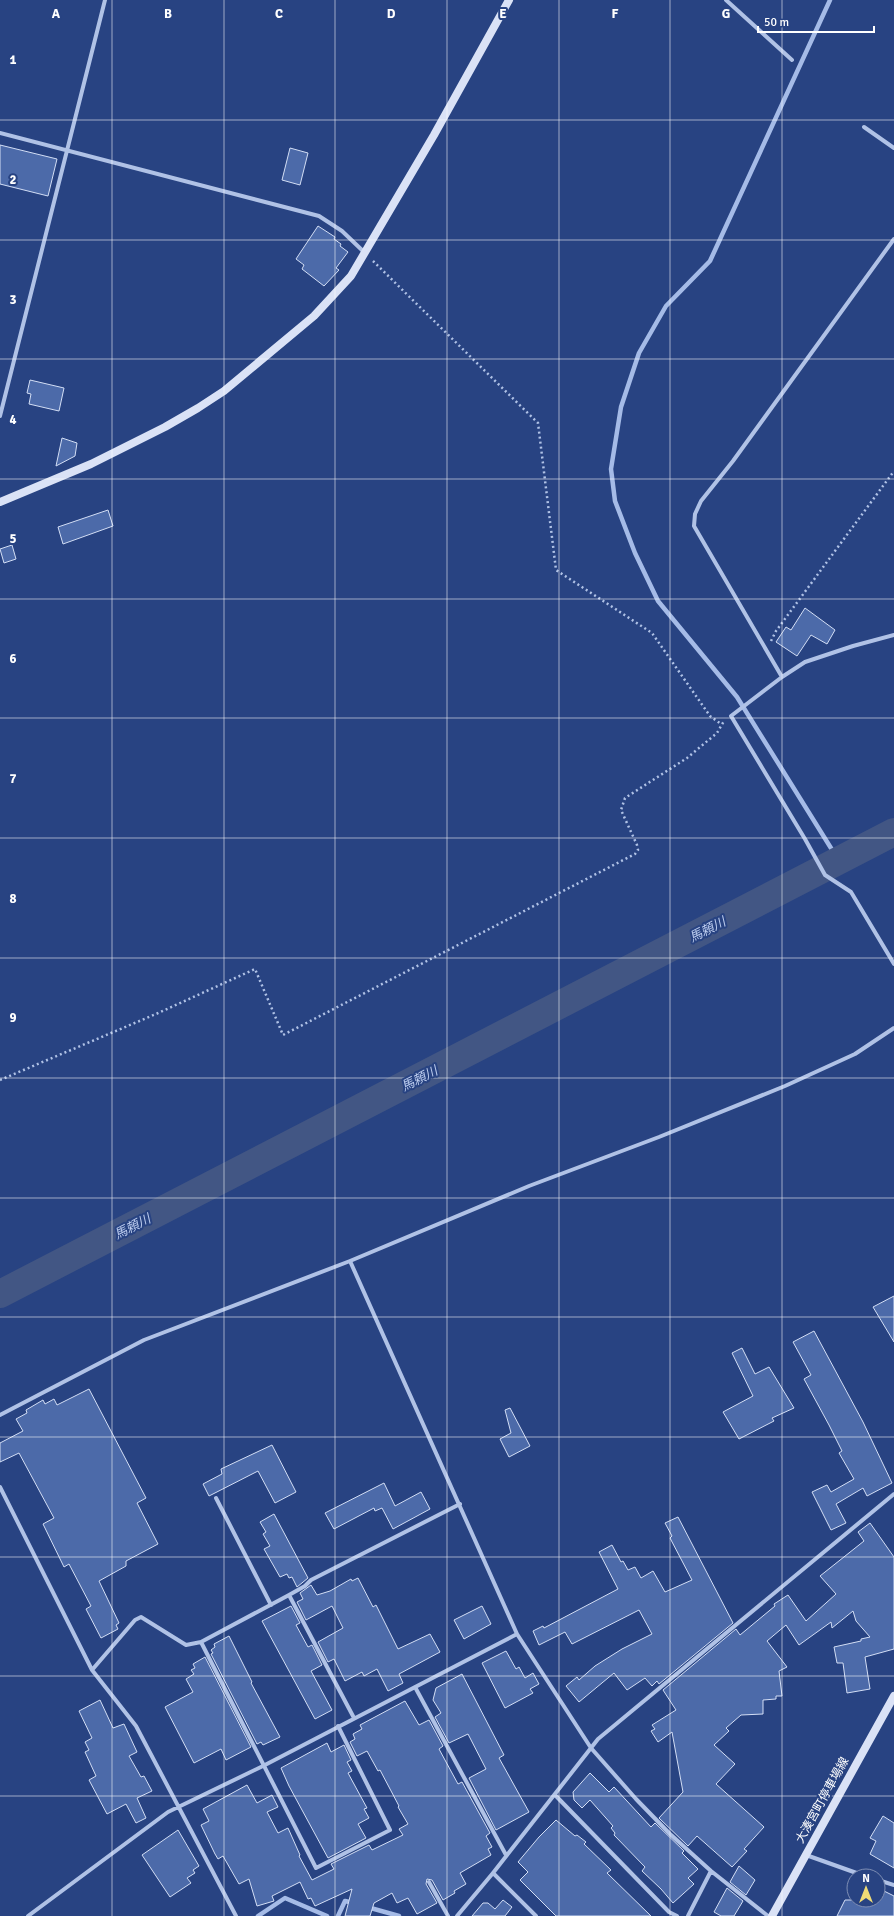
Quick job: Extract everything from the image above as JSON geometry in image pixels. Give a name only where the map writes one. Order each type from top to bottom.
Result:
[{"type":"street","points":[[0,416],[105,0]]},
{"type":"street","points":[[0,502],[105,457],[165,427],[224,391],[314,316],[351,276],[434,135],[509,0]]},
{"type":"street","points":[[726,0],[792,60]]},
{"type":"street","points":[[864,127],[894,148]]},
{"type":"street","points":[[0,133],[319,216],[336,226],[364,252]]},
{"type":"street","points":[[782,677],[694,526],[695,514],[701,501],[733,461],[894,239]]},
{"type":"street","points":[[894,635],[853,646],[805,662],[782,677],[730,716],[813,852],[825,875],[851,892],[894,964]]},
{"type":"street","points":[[0,1416],[144,1340],[350,1261],[529,1186],[659,1137],[785,1086],[855,1054],[894,1028]]},
{"type":"street","points":[[350,1261],[517,1634],[591,1748],[670,1834],[711,1872],[768,1916]]},
{"type":"street","points":[[0,1488],[92,1670],[136,1726],[236,1916]]},
{"type":"street","points":[[457,1916],[493,1873],[598,1739],[894,1494]]},
{"type":"street","points":[[216,1498],[271,1605]]},
{"type":"street","points":[[92,1670],[135,1620],[141,1617],[186,1645],[201,1642],[305,1586],[311,1580],[460,1504]]},
{"type":"street","points":[[289,1595],[354,1718]]},
{"type":"street","points":[[28,1916],[168,1812],[263,1766],[517,1634]]},
{"type":"street","points":[[201,1642],[316,1868],[390,1830],[338,1726]]},
{"type":"street","points":[[415,1687],[506,1855]]},
{"type":"street","name":"大湊宮町停車場線","points":[[772,1916],[894,1696]]},
{"type":"street","points":[[555,1795],[670,1912],[677,1916]]},
{"type":"street","points":[[806,1855],[846,1869]]},
{"type":"street","points":[[688,1916],[711,1872]]},
{"type":"street","points":[[493,1873],[536,1916]]},
{"type":"street","points":[[429,1882],[448,1916]]},
{"type":"path","points":[[0,1080],[156,1014],[255,969],[284,1035],[635,854],[638,850],[637,845],[621,810],[625,798],[680,762],[717,733],[721,724],[710,716],[652,633],[556,570],[538,423],[364,252]]},
{"type":"path","points":[[767,650],[776,631],[894,471]]},
{"type":"building","points":[[0,145],[57,159],[48,196],[0,184]]},
{"type":"building","points":[[290,148],[308,153],[300,185],[282,180]]},
{"type":"building","points":[[318,226],[335,237],[334,239],[341,244],[340,246],[348,252],[336,268],[339,270],[324,286],[302,269],[304,265],[296,259]]},
{"type":"building","points":[[30,380],[64,388],[59,411],[29,404],[31,394],[27,393]]},
{"type":"building","points":[[62,438],[77,443],[75,456],[56,466]]},
{"type":"building","points":[[108,510],[113,526],[63,544],[58,527]]},
{"type":"building","points":[[12,545],[16,559],[4,563],[0,549]]},
{"type":"building","points":[[805,608],[835,630],[827,644],[811,635],[797,656],[776,642],[786,627],[791,630]]},
{"type":"building","points":[[894,1296],[894,1342],[873,1307]]},
{"type":"building","points":[[814,1331],[863,1422],[892,1483],[867,1496],[863,1488],[836,1504],[846,1523],[831,1530],[812,1492],[827,1485],[831,1492],[854,1479],[839,1453],[842,1451],[829,1425],[804,1379],[811,1375],[793,1342]]},
{"type":"building","points":[[742,1348],[755,1374],[769,1367],[794,1408],[772,1418],[774,1421],[739,1439],[723,1412],[753,1396],[732,1353]]},
{"type":"building","points":[[89,1389],[146,1498],[137,1503],[158,1544],[126,1561],[126,1566],[99,1581],[119,1623],[116,1625],[118,1629],[101,1638],[86,1609],[91,1606],[69,1564],[64,1567],[43,1524],[54,1518],[19,1453],[0,1462],[0,1443],[23,1431],[16,1419],[27,1413],[26,1410],[43,1400],[45,1404],[54,1399],[57,1405]]},
{"type":"building","points":[[510,1408],[530,1446],[509,1457],[500,1439],[511,1433],[505,1410]]},
{"type":"building","points":[[272,1445],[296,1492],[275,1503],[258,1471],[209,1496],[203,1484],[222,1474],[221,1469]]},
{"type":"building","points":[[384,1483],[395,1506],[421,1492],[430,1509],[393,1529],[382,1508],[375,1511],[374,1508],[334,1529],[325,1513]]},
{"type":"building","points":[[274,1514],[308,1578],[297,1587],[292,1577],[289,1578],[287,1574],[280,1577],[264,1549],[270,1546],[263,1534],[266,1532],[260,1522]]},
{"type":"building","points":[[678,1517],[733,1623],[659,1684],[657,1681],[652,1686],[645,1678],[627,1690],[614,1673],[579,1702],[566,1686],[577,1677],[579,1680],[595,1666],[622,1649],[652,1634],[639,1610],[572,1644],[565,1632],[539,1645],[533,1631],[543,1626],[544,1628],[618,1589],[599,1552],[612,1545],[621,1562],[623,1561],[628,1570],[635,1567],[641,1578],[653,1571],[665,1592],[692,1580],[670,1538],[672,1536],[665,1523]]},
{"type":"building","points":[[870,1523],[894,1557],[894,1649],[865,1657],[870,1689],[847,1693],[843,1663],[837,1663],[834,1647],[861,1641],[861,1639],[870,1637],[856,1621],[853,1611],[832,1628],[831,1622],[799,1645],[786,1625],[767,1641],[787,1667],[779,1671],[782,1696],[776,1696],[776,1699],[763,1700],[763,1714],[741,1715],[726,1728],[729,1731],[714,1745],[735,1764],[716,1784],[764,1827],[744,1849],[747,1851],[732,1867],[697,1836],[688,1846],[659,1818],[683,1792],[672,1732],[658,1742],[651,1731],[655,1729],[652,1725],[676,1710],[663,1690],[736,1629],[740,1635],[775,1606],[774,1604],[788,1595],[806,1621],[836,1594],[820,1576],[864,1541],[858,1532]]},
{"type":"building","points":[[358,1578],[373,1607],[376,1605],[398,1649],[430,1634],[440,1652],[399,1674],[403,1683],[388,1691],[377,1669],[364,1676],[362,1672],[345,1681],[334,1659],[328,1662],[318,1642],[343,1628],[332,1606],[306,1620],[297,1602],[303,1599],[300,1593],[311,1585],[317,1595],[330,1591],[351,1579],[352,1581]]},
{"type":"building","points":[[291,1606],[300,1623],[296,1625],[308,1647],[312,1645],[322,1665],[311,1671],[332,1710],[315,1719],[262,1621]]},
{"type":"building","points":[[482,1606],[491,1624],[464,1639],[454,1620]]},
{"type":"building","points":[[229,1636],[252,1682],[251,1683],[280,1737],[263,1745],[261,1742],[257,1744],[211,1654],[213,1653],[211,1650],[215,1647],[214,1644]]},
{"type":"building","points":[[506,1651],[516,1669],[519,1667],[525,1678],[533,1673],[539,1684],[530,1689],[533,1693],[505,1708],[482,1663]]},
{"type":"building","points":[[205,1657],[251,1747],[226,1760],[221,1749],[194,1763],[165,1707],[193,1692],[186,1679],[194,1674],[191,1670],[195,1668],[193,1664]]},
{"type":"building","points":[[462,1674],[504,1755],[499,1758],[529,1812],[496,1830],[469,1778],[486,1769],[468,1734],[449,1743],[435,1717],[441,1713],[433,1700],[436,1688]]},
{"type":"building","points":[[100,1700],[113,1728],[124,1724],[137,1752],[129,1756],[141,1777],[144,1776],[152,1791],[137,1798],[146,1818],[136,1823],[126,1804],[107,1814],[89,1780],[96,1776],[85,1752],[89,1750],[85,1742],[92,1738],[79,1711]]},
{"type":"building","points":[[405,1701],[419,1725],[429,1720],[443,1746],[439,1749],[458,1784],[462,1782],[490,1833],[486,1836],[492,1847],[488,1849],[491,1855],[460,1873],[466,1884],[443,1900],[432,1880],[427,1879],[426,1884],[437,1903],[417,1914],[408,1898],[397,1903],[392,1893],[374,1903],[370,1916],[345,1916],[352,1889],[315,1906],[311,1898],[308,1899],[300,1882],[272,1896],[274,1901],[257,1906],[249,1879],[239,1884],[223,1856],[218,1859],[215,1854],[201,1825],[209,1821],[203,1809],[247,1785],[257,1803],[272,1795],[278,1807],[267,1812],[278,1833],[288,1828],[300,1855],[299,1856],[312,1880],[334,1869],[331,1864],[369,1845],[372,1850],[403,1835],[399,1829],[408,1824],[380,1770],[378,1771],[367,1751],[357,1756],[350,1742],[355,1739],[353,1734],[362,1729],[360,1725]]},
{"type":"building","points":[[327,1743],[331,1752],[344,1745],[351,1760],[347,1762],[352,1771],[348,1773],[367,1808],[364,1809],[369,1818],[358,1824],[366,1838],[328,1858],[289,1786],[281,1768]]},
{"type":"building","points":[[590,1773],[609,1792],[614,1787],[651,1827],[655,1823],[684,1851],[682,1853],[698,1869],[688,1878],[694,1884],[673,1903],[642,1871],[645,1867],[614,1835],[615,1833],[611,1828],[613,1826],[590,1800],[582,1808],[574,1800],[573,1792]]},
{"type":"building","points":[[883,1816],[894,1823],[894,1868],[870,1854],[876,1841],[870,1838]]},
{"type":"building","points":[[556,1820],[575,1836],[577,1835],[586,1842],[584,1844],[611,1870],[607,1873],[651,1916],[556,1916],[520,1880],[528,1872],[518,1862],[539,1837]]},
{"type":"building","points":[[178,1830],[199,1866],[193,1870],[195,1873],[187,1878],[191,1883],[170,1897],[142,1855]]},
{"type":"building","points":[[739,1866],[755,1880],[746,1895],[730,1882]]},
{"type":"building","points":[[727,1888],[743,1901],[734,1916],[721,1916],[714,1912]]},
{"type":"building","points":[[886,1892],[894,1896],[894,1916],[837,1916],[845,1900],[846,1908],[886,1908]]},
{"type":"building","points":[[503,1900],[512,1907],[505,1916],[472,1916],[483,1903],[488,1903],[495,1909]]},
{"type":"waterway","points":[[830,0],[710,261],[666,306],[639,353],[621,407],[611,469],[615,501],[635,553],[658,601],[737,697],[839,861]]},
{"type":"waterway","name":"馬頼川","points":[[0,1294],[894,832]]},
{"type":"waterway","points":[[258,1916],[285,1898],[327,1916]]},
{"type":"waterway","points":[[338,1916],[345,1901],[354,1903]]},
{"type":"waterway","points":[[367,1907],[399,1916]]}]
